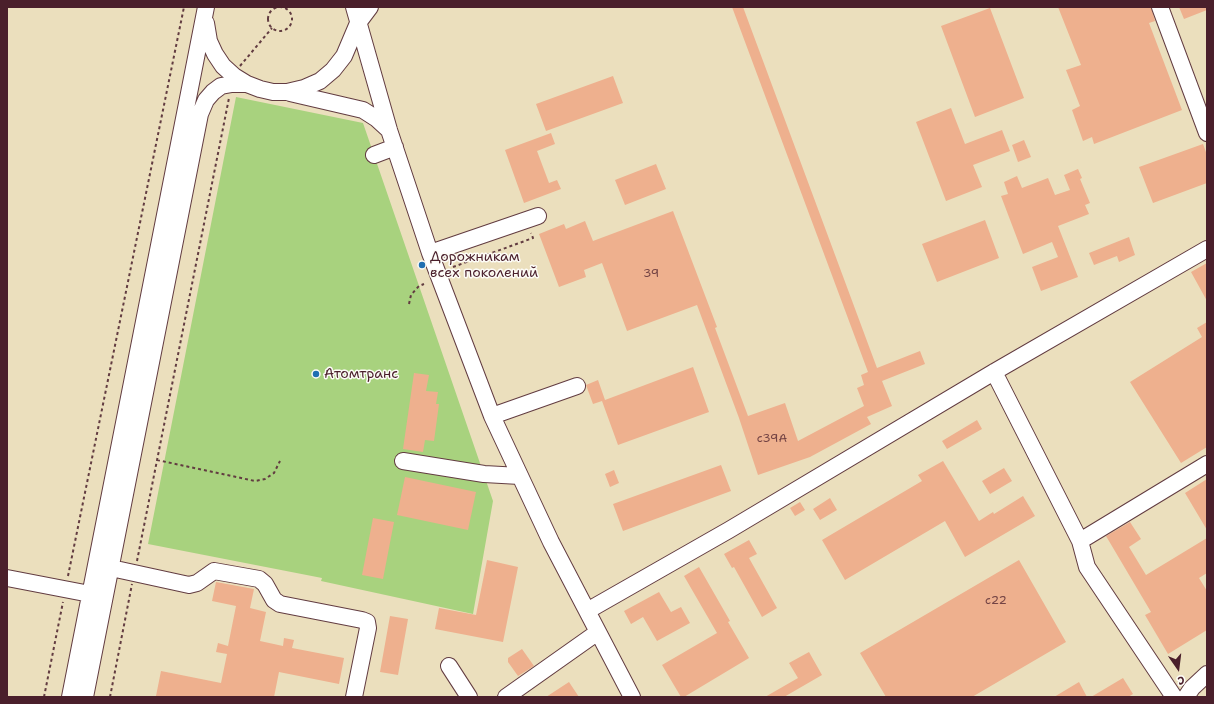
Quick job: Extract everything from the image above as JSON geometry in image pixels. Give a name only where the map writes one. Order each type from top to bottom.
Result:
[{"type":"street","points":[[354,7],[395,147],[430,253],[492,416],[587,611],[632,697]]},
{"type":"street","points":[[206,9],[206,26],[209,40],[215,54],[223,66],[238,81],[273,92],[287,92],[304,88],[320,81],[333,70],[344,56],[358,23],[370,7]]},
{"type":"street","points":[[1160,7],[1207,133]]},
{"type":"street","points":[[70,697],[206,9]]},
{"type":"street","points":[[85,697],[200,114],[206,100],[213,92],[221,86],[238,81]]},
{"type":"street","points":[[287,92],[363,110],[378,119],[390,130]]},
{"type":"street","points":[[374,155],[395,147]]},
{"type":"street","points":[[430,253],[532,218]]},
{"type":"street","points":[[587,611],[729,530],[994,372],[1207,248]]},
{"type":"street","points":[[151,282],[167,286]]},
{"type":"street","points":[[994,372],[1080,541],[1087,567],[1174,697]]},
{"type":"street","points":[[492,416],[577,386]]},
{"type":"street","points":[[403,461],[484,474],[520,476]]},
{"type":"street","points":[[1080,541],[1207,464]]},
{"type":"street","points":[[111,568],[189,585],[197,583],[214,571],[259,580],[263,581],[274,600],[280,604],[367,622],[368,628],[354,697]]},
{"type":"street","points":[[7,578],[90,594]]},
{"type":"street","points":[[506,697],[598,632]]},
{"type":"street","points":[[449,666],[469,697]]},
{"type":"street","points":[[1186,697],[1192,688],[1207,674]]},
{"type":"path","points":[[44,697],[184,7]]},
{"type":"path","points":[[279,7],[288,10],[292,18],[292,23],[289,27],[286,30],[281,31],[272,28],[268,20],[271,11],[279,7]]},
{"type":"path","points":[[136,567],[157,460],[242,62],[272,28]]},
{"type":"path","points":[[453,267],[533,238],[532,218]]},
{"type":"path","points":[[409,304],[411,295],[419,286],[424,284]]},
{"type":"path","points":[[157,460],[255,481],[265,479],[274,473],[280,462]]},
{"type":"path","points":[[110,697],[133,582]]},
{"type":"green space","name":"Атомтранс","points":[[236,97],[363,123],[493,501],[473,614],[321,581],[322,578],[148,544]]},
{"type":"building","points":[[732,7],[743,7],[877,368],[920,351],[925,364],[882,381],[892,406],[867,417],[871,424],[810,457],[758,475],[739,418],[697,305],[627,331],[602,263],[584,270],[586,277],[559,287],[539,234],[564,224],[566,229],[585,221],[593,241],[673,211],[717,327],[715,328],[748,416],[785,403],[798,441],[864,406],[857,388],[864,385],[861,375],[868,372]]},
{"type":"building","points":[[1058,7],[1151,7],[1155,21],[1149,23],[1182,110],[1094,144],[1092,137],[1083,141],[1072,110],[1080,106],[1066,70],[1081,65]]},
{"type":"building","points":[[1179,7],[1207,7],[1207,10],[1184,19]]},
{"type":"building","points":[[990,8],[1024,98],[975,117],[941,26]]},
{"type":"building","points":[[613,76],[623,103],[546,131],[536,104]]},
{"type":"building","points":[[951,108],[965,144],[1002,130],[1010,151],[973,165],[982,187],[946,201],[916,122]]},
{"type":"building","points":[[551,133],[555,144],[537,151],[549,183],[557,180],[561,189],[524,203],[505,150]]},
{"type":"building","points":[[1024,140],[1031,157],[1018,162],[1012,145]]},
{"type":"building","points":[[1203,144],[1207,155],[1207,183],[1153,203],[1139,167]]},
{"type":"building","points":[[656,164],[666,189],[625,205],[615,180]]},
{"type":"building","points":[[1078,169],[1082,178],[1080,179],[1090,203],[1085,205],[1089,214],[1058,226],[1078,277],[1041,291],[1032,267],[1058,257],[1052,242],[1023,254],[1001,196],[1008,194],[1004,182],[1017,176],[1022,188],[1048,178],[1055,195],[1070,190],[1064,175]]},
{"type":"building","points":[[985,220],[999,258],[937,282],[922,244]]},
{"type":"building","points":[[1129,237],[1135,255],[1119,262],[1117,256],[1094,265],[1089,253]]},
{"type":"building","points":[[1207,263],[1207,301],[1191,272]]},
{"type":"building","points":[[1207,322],[1207,447],[1181,463],[1130,382],[1202,337],[1197,328]]},
{"type":"building","points":[[693,367],[709,412],[618,445],[602,401],[593,404],[586,385],[598,380],[605,400]]},
{"type":"building","points":[[414,373],[429,375],[426,391],[438,392],[436,404],[439,404],[434,441],[425,440],[423,452],[403,449]]},
{"type":"building","points":[[977,420],[982,429],[947,449],[942,441]]},
{"type":"building","points":[[943,461],[979,521],[993,512],[994,514],[1023,496],[1035,516],[965,557],[945,521],[845,580],[822,540],[922,481],[918,475]]},
{"type":"building","points":[[721,465],[731,491],[623,531],[613,504]]},
{"type":"building","points":[[1004,468],[1012,481],[990,494],[982,481]]},
{"type":"building","points":[[614,470],[619,483],[610,487],[605,474]]},
{"type":"building","points":[[405,477],[476,492],[468,530],[397,515]]},
{"type":"building","points":[[1207,479],[1207,530],[1185,493]]},
{"type":"building","points":[[830,498],[837,510],[820,520],[813,509]]},
{"type":"building","points":[[800,502],[805,510],[795,516],[790,508]]},
{"type":"building","points":[[373,518],[394,522],[383,579],[362,575]]},
{"type":"building","points":[[1130,522],[1141,539],[1129,547],[1146,575],[1207,538],[1207,573],[1199,578],[1207,591],[1207,630],[1168,654],[1145,615],[1151,612],[1106,536]]},
{"type":"building","points":[[749,540],[757,554],[749,558],[777,608],[762,617],[734,567],[732,568],[724,554]]},
{"type":"building","points":[[487,560],[518,567],[503,642],[435,629],[439,608],[476,615]]},
{"type":"building","points":[[1019,560],[1066,642],[972,697],[886,697],[860,653]]},
{"type":"building","points":[[699,567],[749,658],[684,697],[681,697],[662,665],[717,633],[684,576]]},
{"type":"building","points":[[216,582],[254,589],[250,608],[266,612],[260,641],[283,646],[284,638],[294,640],[292,648],[344,658],[339,684],[279,672],[274,697],[156,696],[161,671],[221,683],[227,654],[216,652],[218,643],[228,646],[236,606],[212,601]]},
{"type":"building","points":[[659,592],[671,612],[681,607],[690,623],[657,641],[643,617],[631,624],[624,611]]},
{"type":"building","points":[[390,616],[408,619],[398,675],[380,672]]},
{"type":"building","points":[[522,649],[534,666],[518,676],[508,662],[508,658]]},
{"type":"building","points":[[809,652],[822,675],[784,697],[765,697],[798,678],[789,663]]},
{"type":"building","points":[[1123,678],[1133,694],[1128,697],[1091,697]]},
{"type":"building","points":[[569,682],[579,697],[546,697]]},
{"type":"building","points":[[1079,682],[1087,697],[1054,697]]},
{"type":"place","name":"Дорожникам всех поколений","points":[[422,265]]},
{"type":"place","name":"Атомтранс","points":[[316,374]]}]
